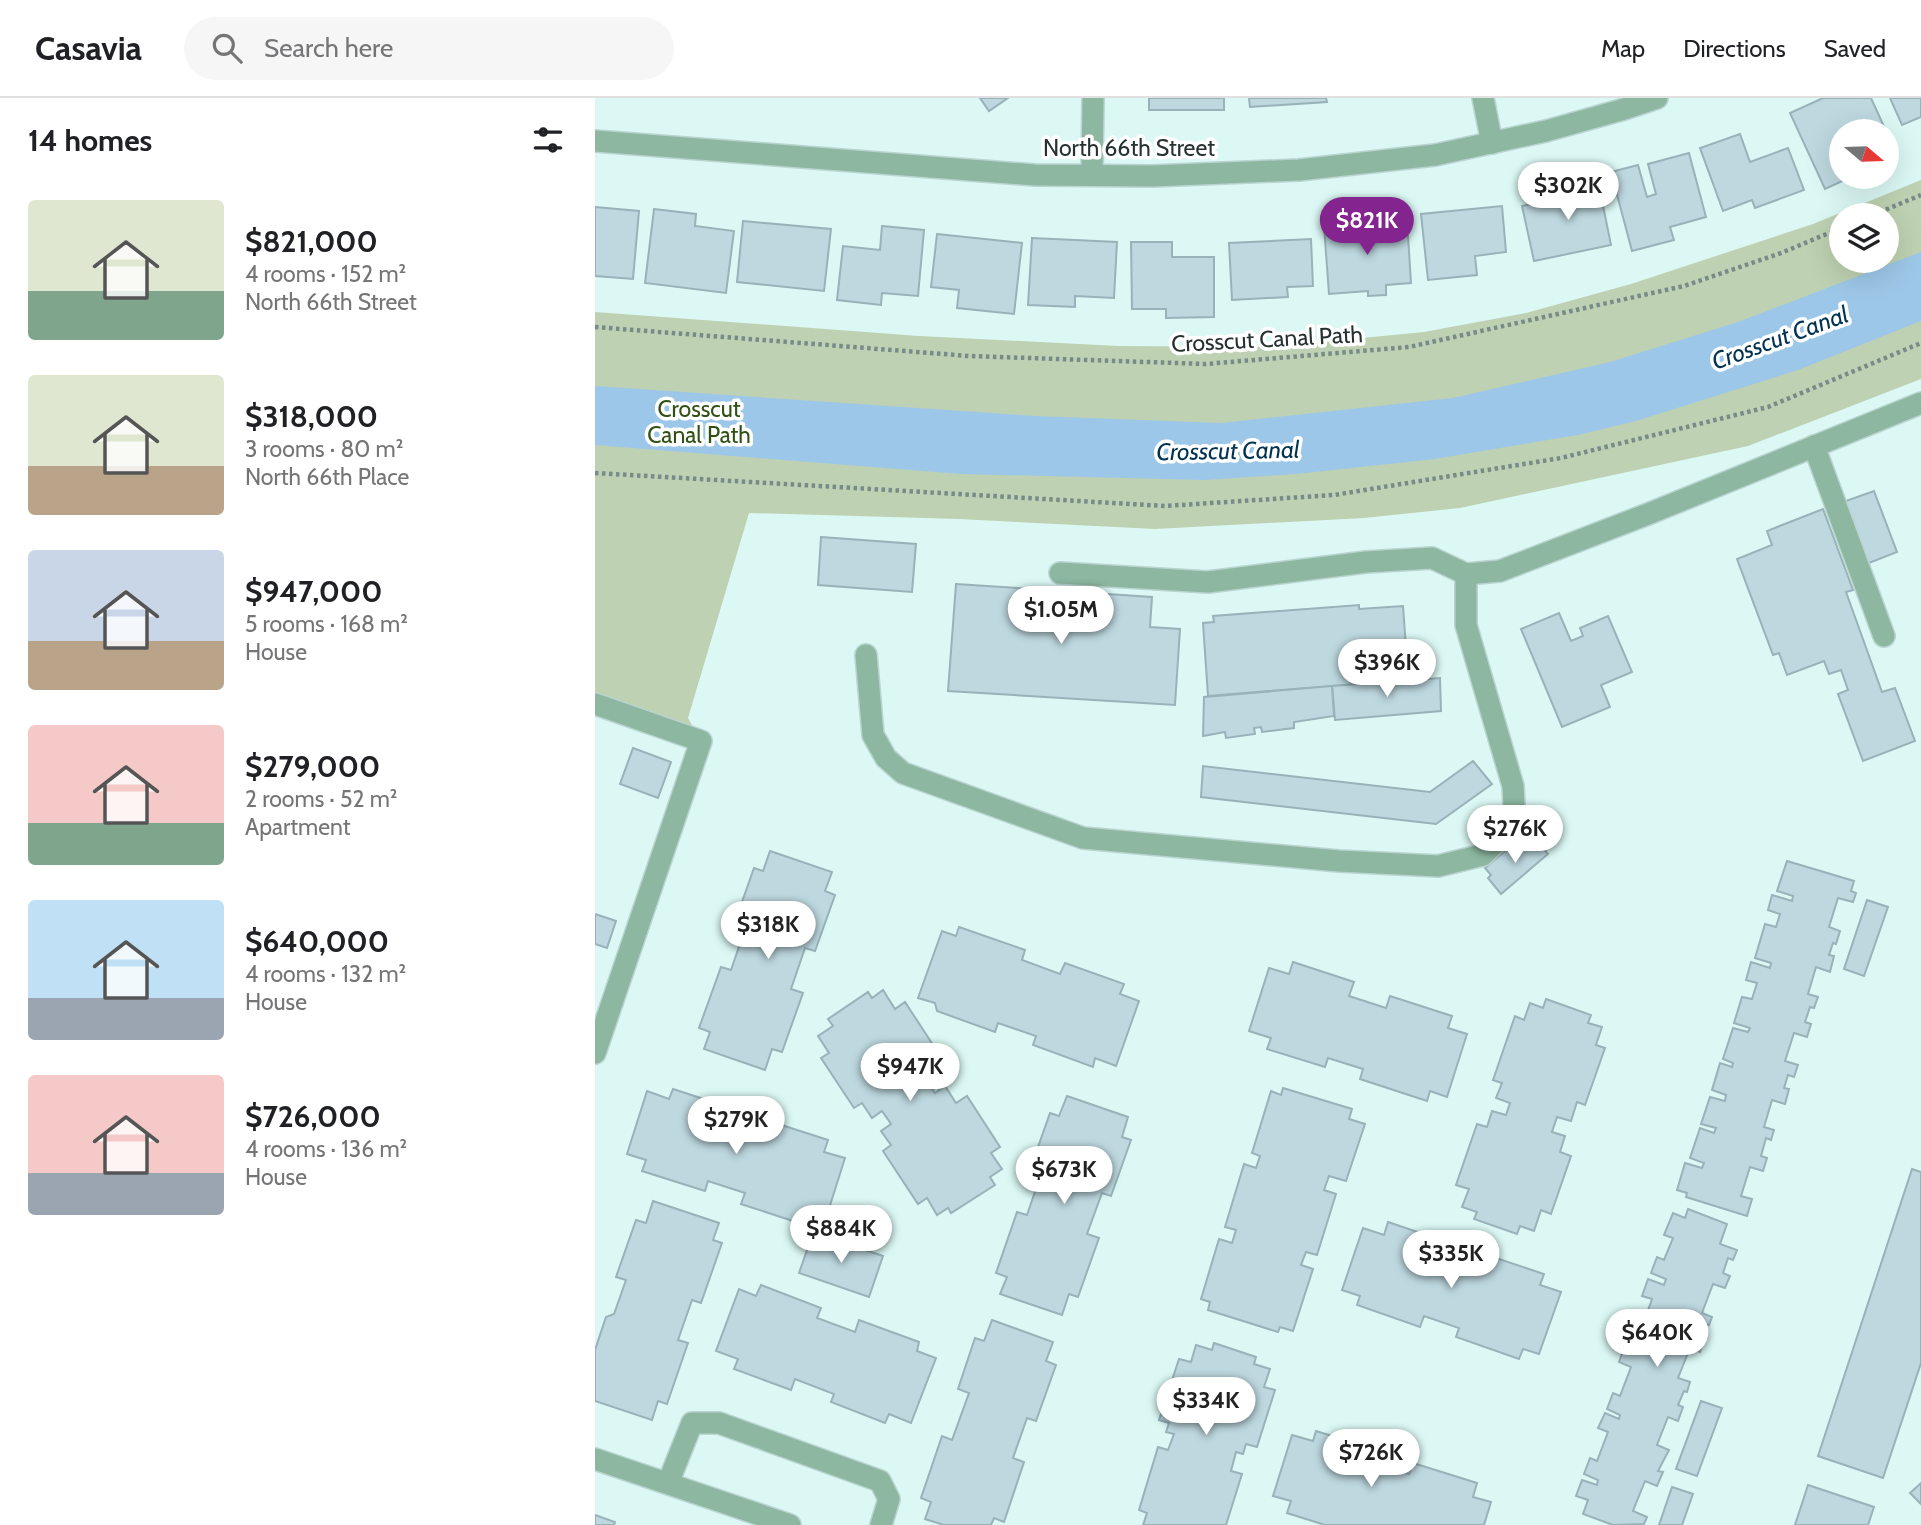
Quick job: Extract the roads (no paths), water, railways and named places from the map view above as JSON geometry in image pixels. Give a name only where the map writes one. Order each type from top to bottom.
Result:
[{"type":"street","points":[[1092,174],[1093,98]]},
{"type":"street","points":[[1483,98],[1493,143]]},
{"type":"street","name":"North 66th Street","points":[[595,141],[1035,175],[1152,176],[1299,170],[1435,155],[1493,143],[1657,98]]},
{"type":"street","points":[[1060,573],[1208,582],[1366,562],[1432,558],[1467,574],[1500,571],[1921,403]]},
{"type":"street","points":[[1814,446],[1884,636]]},
{"type":"street","points":[[866,655],[873,734],[886,758],[904,773],[929,783],[1083,838],[1339,861],[1438,866],[1464,862],[1483,855],[1510,824],[1514,804],[1513,786],[1466,625],[1467,574]]},
{"type":"street","points":[[595,704],[701,741],[595,1053]]},
{"type":"street","points":[[668,1483],[692,1423],[719,1423],[880,1481],[889,1499],[881,1525]]},
{"type":"street","points":[[595,1459],[790,1525]]},
{"type":"water","name":"Crosscut Canal","points":[[1921,252],[1921,321],[1798,370],[1636,421],[1578,435],[1435,459],[1296,474],[1205,480],[961,474],[595,445],[595,386],[1035,416],[1221,423],[1453,398],[1610,362],[1738,322],[1866,273],[1899,273],[1899,260]]},
{"type":"park label","name":"Crosscut Canal Path","points":[[699,422]]}]
